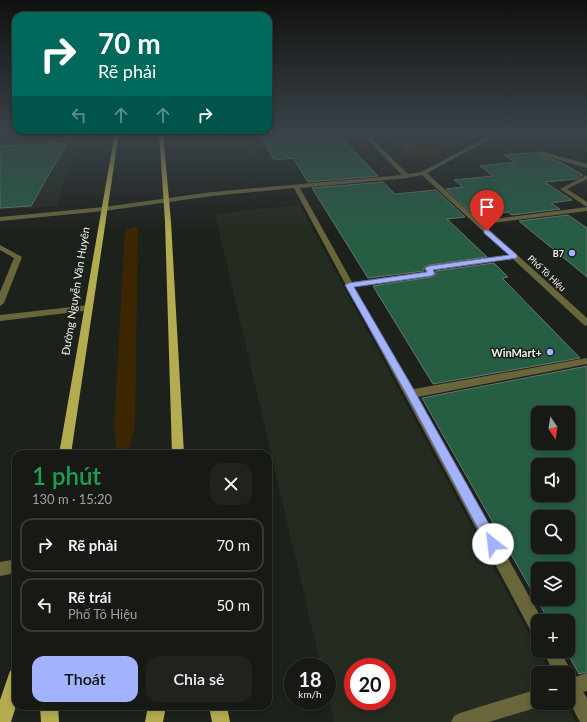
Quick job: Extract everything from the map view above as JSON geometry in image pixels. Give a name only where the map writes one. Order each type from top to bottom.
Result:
[{"type":"main road","name":"Đường Nguyễn Văn Huyên","points":[[66,450],[112,166]]},
{"type":"main road","points":[[164,166],[167,200],[178,450]]},
{"type":"main road","points":[[2,722],[12,690]]},
{"type":"main road","points":[[49,710],[50,722]]},
{"type":"main road","points":[[154,722],[156,710]]},
{"type":"main road","points":[[219,710],[222,722]]},
{"type":"street","points":[[396,166],[407,176]]},
{"type":"street","points":[[0,219],[104,209],[212,194],[407,176],[423,173],[437,166]]},
{"type":"street","name":"Phố Tô Hiệu","points":[[423,173],[587,323]]},
{"type":"street","points":[[587,178],[563,189],[587,205]]},
{"type":"street","points":[[296,186],[531,614]]},
{"type":"street","points":[[478,223],[587,209]]},
{"type":"street","points":[[0,247],[18,257],[0,302]]},
{"type":"street","points":[[349,285],[431,274],[429,268],[514,257]]},
{"type":"street","points":[[0,318],[89,308]]},
{"type":"street","points":[[411,394],[587,361]]},
{"type":"street","points":[[0,569],[12,567]]},
{"type":"street","points":[[575,690],[587,716]]},
{"type":"street","points":[[460,722],[531,700]]},
{"type":"shaded area","points":[[0,166],[71,166],[56,206],[0,210]]},
{"type":"shaded area","points":[[300,205],[531,637],[531,658],[542,658],[546,666],[531,666],[531,710],[570,710],[576,722],[334,722],[331,710],[336,710],[336,658],[319,658],[272,458],[272,450],[270,450],[215,214]]},
{"type":"shaded area","points":[[135,227],[138,229],[135,426],[129,450],[117,450],[114,427],[125,230]]},
{"type":"building","points":[[0,166],[54,166],[31,206],[0,208]]},
{"type":"building","points":[[298,166],[368,166],[378,176],[308,182]]},
{"type":"building","points":[[480,166],[567,166],[583,175],[576,179],[545,182],[572,200],[551,203],[560,209],[512,215],[508,212],[475,216],[446,189],[463,187],[454,180],[493,176]]},
{"type":"building","points":[[383,182],[395,194],[436,190],[465,217],[447,219],[487,257],[429,265],[424,267],[424,271],[368,278],[312,188]]},
{"type":"building","name":"B7","points":[[568,215],[587,228],[587,277],[519,221]]},
{"type":"building","points":[[494,263],[508,277],[502,278],[580,358],[433,384],[373,286],[431,277],[436,275],[436,271]]},
{"type":"building","points":[[587,366],[587,672],[579,674],[570,658],[575,658],[575,614],[545,614],[540,606],[575,606],[575,562],[531,562],[531,589],[422,398]]},
{"type":"place","name":"B7","points":[[572,253]]},
{"type":"place","name":"WinMart+","points":[[550,352]]},
{"type":"route","points":[[487,231],[514,257],[429,268],[431,274],[349,285],[411,394],[493,544]]}]
